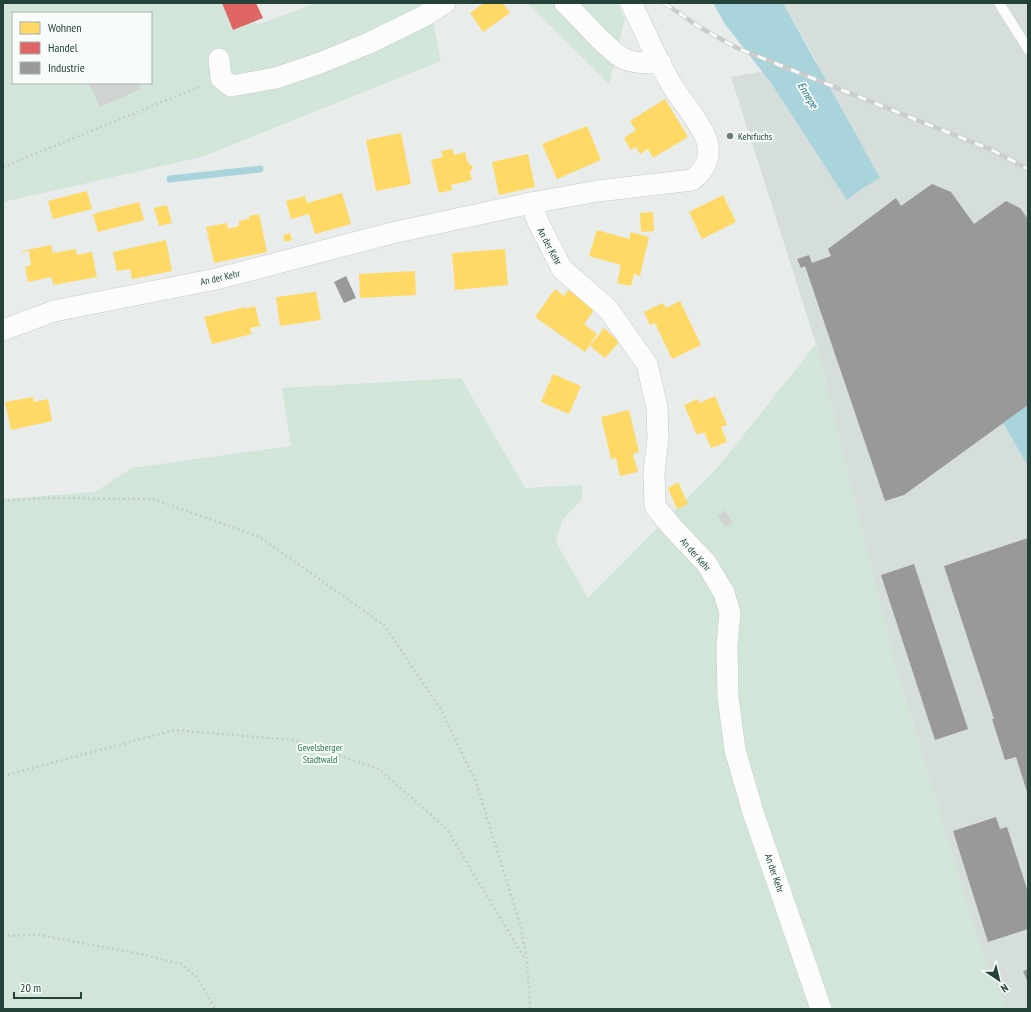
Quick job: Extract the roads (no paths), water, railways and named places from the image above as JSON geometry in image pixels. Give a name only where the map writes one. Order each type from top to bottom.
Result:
[{"type":"street","points":[[220,68],[231,86],[276,78],[369,43],[424,16],[445,3]]},
{"type":"street","points":[[565,3],[613,51],[625,60],[639,63],[661,63]]},
{"type":"street","name":"An der Kehr","points":[[3,330],[54,311],[216,279],[392,233],[531,203],[598,192],[692,180],[703,170],[708,154],[706,138],[669,80],[631,3]]},
{"type":"street","name":"An der Kehr","points":[[531,203],[538,222],[562,269],[608,309],[647,364],[657,407],[658,439],[654,472],[655,506],[673,528],[707,564],[724,593],[730,612],[727,645],[728,697],[735,750],[753,812],[821,1009]]},
{"type":"lane","points":[[999,3],[1028,49]]},
{"type":"water","name":"Ennepe","points":[[713,3],[783,3],[880,178],[864,187],[847,200],[771,83],[725,24]]},
{"type":"water","points":[[1028,405],[1028,466],[1003,423]]},
{"type":"waterway","points":[[170,179],[260,169]]},
{"type":"railway","points":[[664,3],[701,28],[737,48],[992,150],[1028,169]]},
{"type":"place","name":"Kehrfuchs","points":[[730,136]]},
{"type":"park label","name":"Gevelsberger Stadtwald","points":[[320,752]]}]
